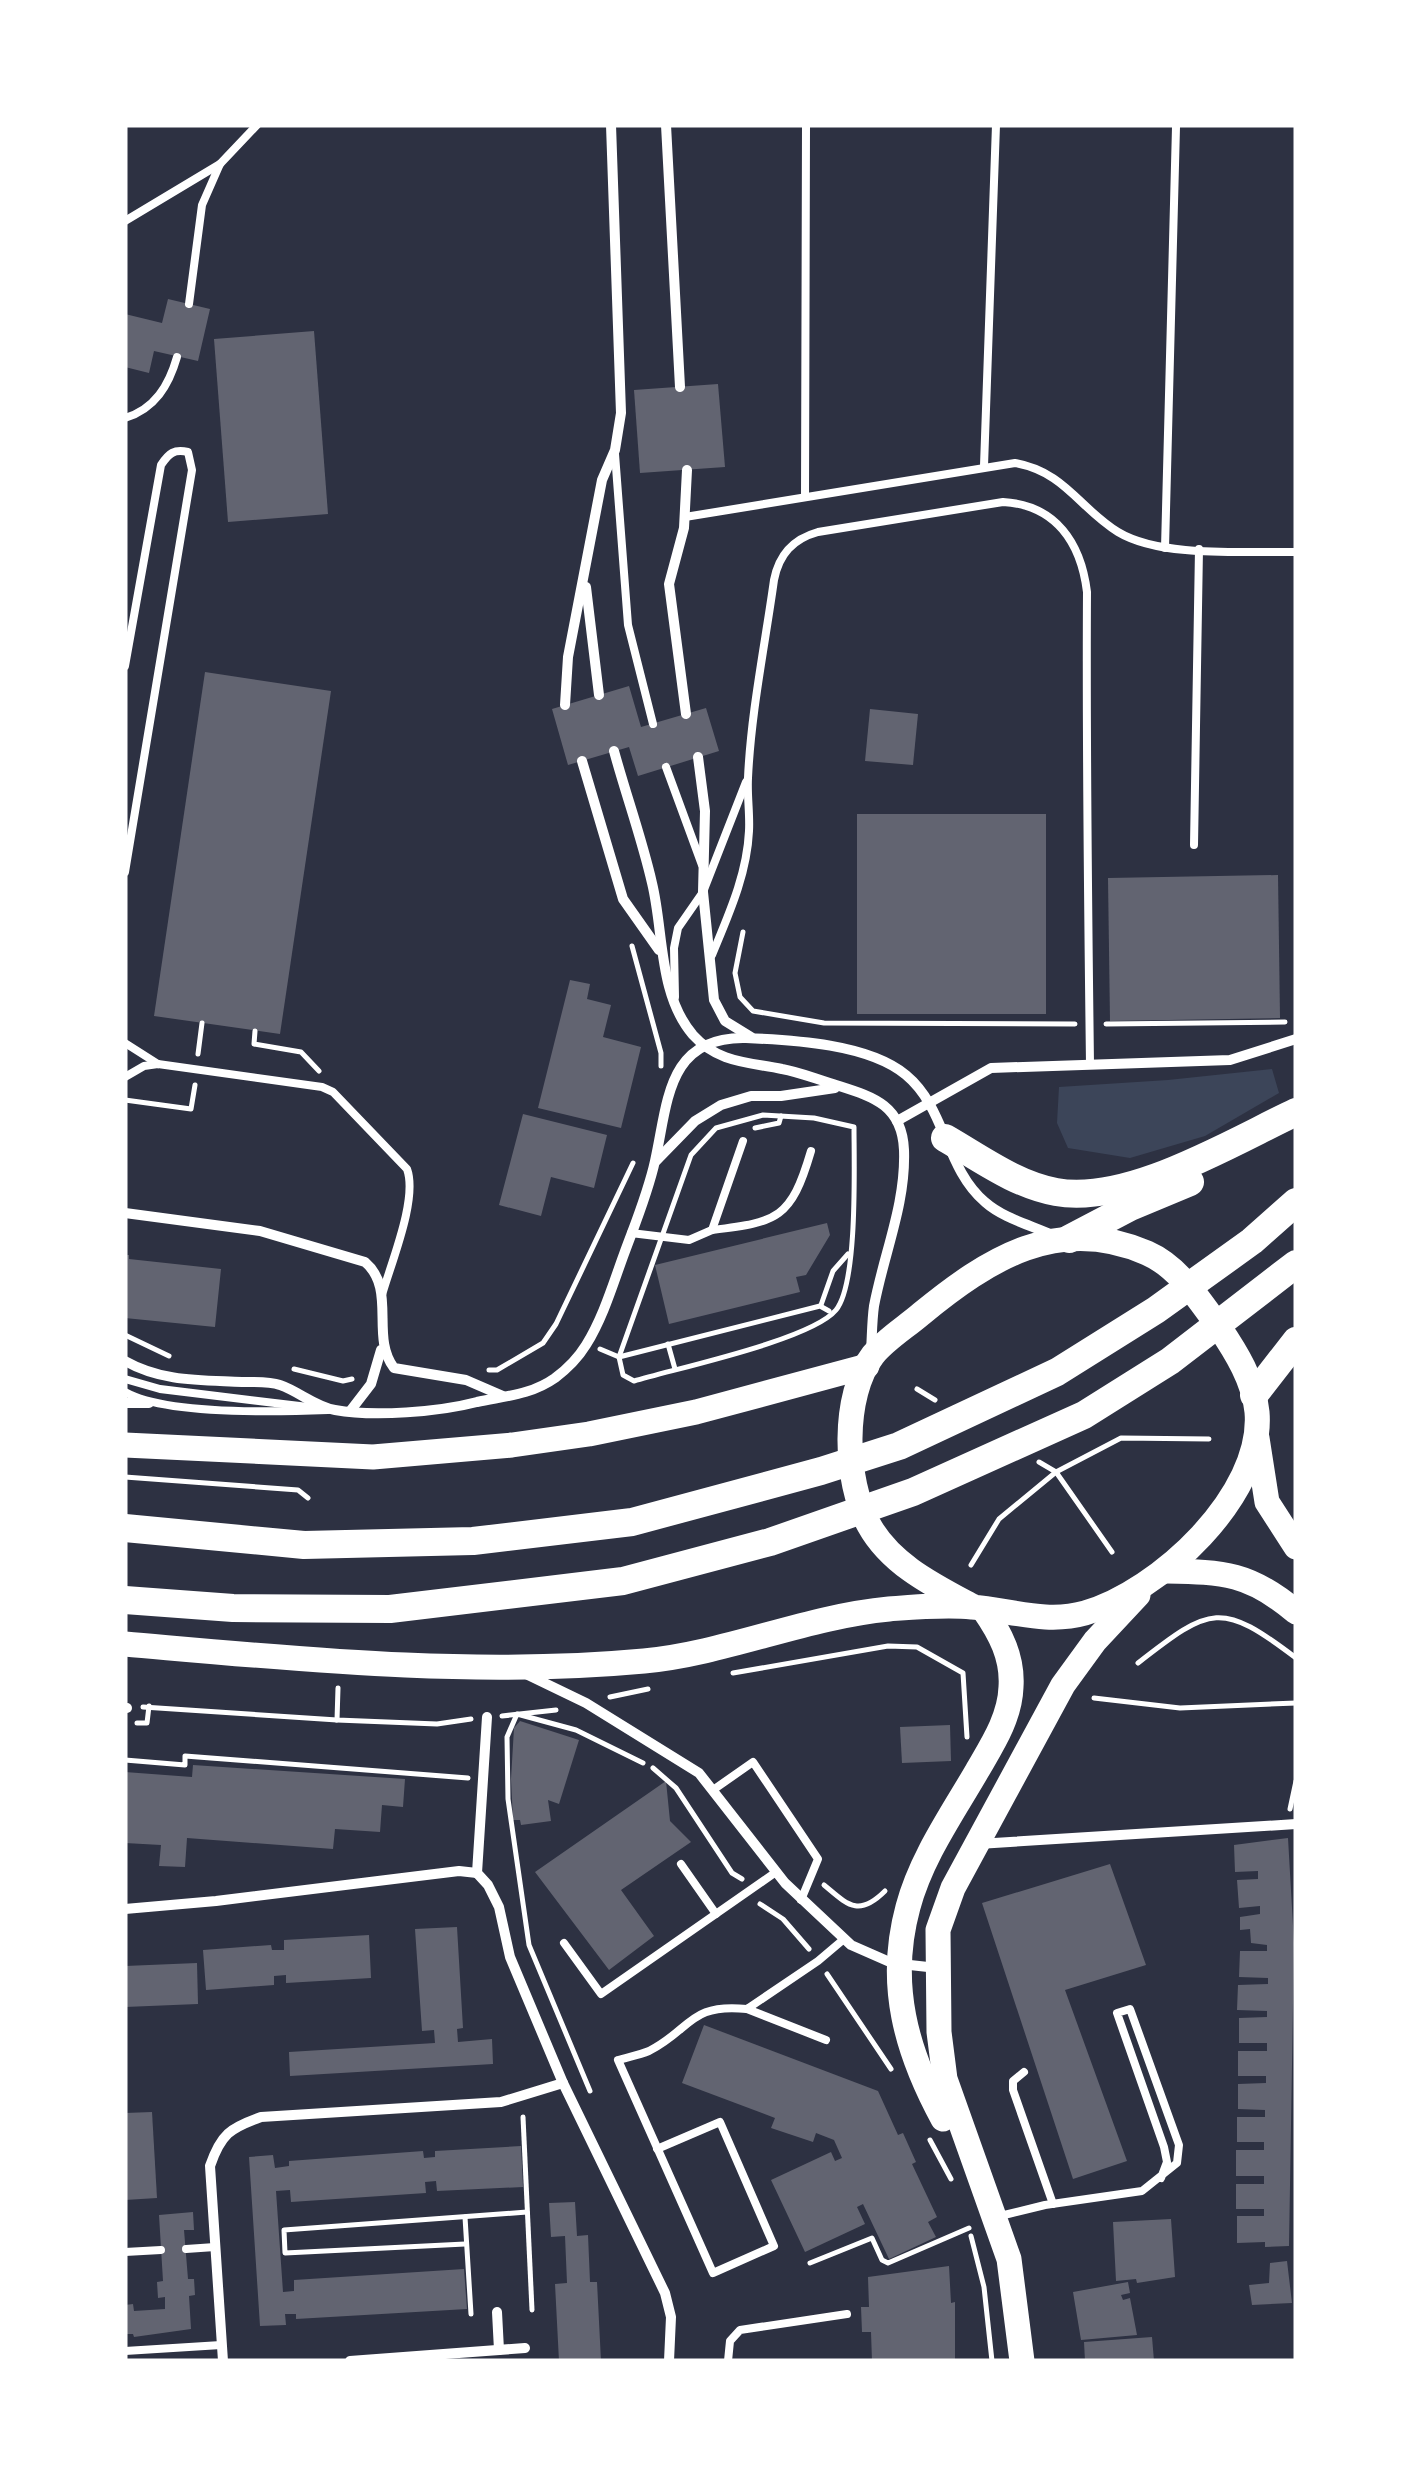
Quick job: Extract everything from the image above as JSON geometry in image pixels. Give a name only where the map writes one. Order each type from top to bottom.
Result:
[{"type":"highway","points":[[945,1138],[1035,1187],[1058,1193],[1082,1193],[1115,1188],[1179,1168],[1296,1115]]},
{"type":"highway","points":[[1067,1239],[1247,1155],[1296,1115]]},
{"type":"highway","points":[[125,1528],[304,1544],[473,1542],[632,1522],[749,1490],[899,1446],[1025,1387],[1156,1310],[1252,1241],[1296,1202]]},
{"type":"highway","points":[[125,1600],[233,1608],[390,1609],[622,1582],[770,1542],[913,1492],[1084,1415],[1170,1361],[1288,1272]]},
{"type":"highway","points":[[1254,1395],[1296,1341]]},
{"type":"main road","points":[[125,1445],[374,1457],[512,1445],[696,1412],[869,1361],[940,1299],[994,1261],[1031,1244],[1067,1239],[1144,1252],[1165,1263],[1192,1290],[1236,1352],[1254,1395],[1267,1502],[1296,1546]]},
{"type":"main road","points":[[869,1361],[856,1396],[849,1460],[868,1524],[917,1576],[979,1608],[997,1628],[1009,1657],[1010,1700],[995,1739],[914,1887],[899,1964],[902,2019],[910,2048],[938,2111],[996,2217],[1015,2290],[1022,2361]]},
{"type":"main road","points":[[980,2182],[943,2071],[938,1930],[952,1888],[1078,1663],[1224,1511],[1240,1483],[1256,1433]]},
{"type":"main road","points":[[125,1644],[360,1664],[514,1668],[652,1660],[831,1618],[887,1610],[979,1608],[1028,1617],[1082,1614],[1157,1577],[1209,1572],[1246,1578],[1296,1612]]},
{"type":"street","points":[[565,705],[568,656],[602,480],[615,450],[621,399],[610,125]]},
{"type":"street","points":[[666,125],[680,387]]},
{"type":"street","points":[[686,714],[668,584],[684,517],[687,470]]},
{"type":"street","points":[[585,569],[599,695]]},
{"type":"street","points":[[614,752],[653,885],[662,955],[686,1026],[704,1046],[733,1062],[784,1069],[874,1098],[897,1121],[904,1152],[903,1184],[874,1308],[869,1361]]},
{"type":"street","points":[[698,757],[706,811],[702,892],[714,1000],[720,1015],[730,1025],[755,1039]]},
{"type":"street","points":[[582,761],[624,899],[662,955]]},
{"type":"street","points":[[125,1362],[148,1374],[179,1379],[277,1384],[332,1410],[445,1410],[522,1395],[540,1387],[573,1362],[594,1327],[631,1234],[654,1162],[666,1098],[679,1071],[704,1046],[731,1039],[845,1049],[875,1057],[904,1074],[928,1102],[958,1171],[983,1200],[1010,1218],[1067,1239]]},
{"type":"street","points":[[897,1121],[991,1068],[1230,1060],[1296,1039]]},
{"type":"street","points":[[654,1162],[695,1121],[721,1105],[750,1096],[781,1096],[841,1087]]},
{"type":"street","points":[[125,1213],[260,1231],[365,1262],[378,1277],[382,1344],[375,1375],[351,1410]]},
{"type":"street","points":[[382,1344],[390,1363],[402,1372],[466,1380],[504,1396]]},
{"type":"street","points":[[125,1404],[149,1403]]},
{"type":"street","points":[[514,1668],[586,1703],[700,1774],[801,1901],[862,1952],[899,1964],[938,1968]]},
{"type":"street","points":[[477,1873],[487,1717]]},
{"type":"street","points":[[975,1844],[1094,1839],[1293,1821]]},
{"type":"street","points":[[125,1908],[216,1901],[460,1870],[477,1873],[488,1885],[498,1907],[510,1957],[563,2083],[665,2293],[671,2317],[669,2361]]},
{"type":"street","points":[[222,2361],[210,2166],[218,2143],[235,2126],[261,2116],[501,2102],[563,2083]]},
{"type":"street","points":[[497,2312],[499,2350]]},
{"type":"street","points":[[350,2361],[526,2348]]},
{"type":"lane","points":[[125,222],[220,164],[256,125]]},
{"type":"lane","points":[[805,496],[806,125]]},
{"type":"lane","points":[[984,466],[996,125]]},
{"type":"lane","points":[[1165,548],[1176,127]]},
{"type":"lane","points":[[189,304],[202,205],[220,164]]},
{"type":"lane","points":[[125,418],[140,412],[160,395],[177,357]]},
{"type":"lane","points":[[615,450],[628,625],[654,724]]},
{"type":"lane","points":[[125,666],[161,465],[168,454],[188,452],[192,470],[125,872]]},
{"type":"lane","points":[[684,517],[1016,463],[1057,478],[1120,533],[1146,546],[1296,552]]},
{"type":"lane","points":[[710,960],[735,901],[746,858],[750,832],[748,778],[777,564],[796,541],[818,532],[1003,502],[1030,507],[1059,522],[1079,556],[1087,592],[1085,847],[1090,1064]]},
{"type":"lane","points":[[1194,844],[1199,549]]},
{"type":"lane","points":[[666,767],[702,866]]},
{"type":"lane","points":[[676,1004],[674,948],[678,928],[702,892],[748,778]]},
{"type":"lane","points":[[125,1044],[158,1064]]},
{"type":"lane","points":[[125,1076],[158,1064],[322,1087],[332,1092],[406,1169],[411,1187],[382,1297]]},
{"type":"lane","points":[[712,1230],[743,1142]]},
{"type":"lane","points":[[631,1234],[689,1240],[712,1230],[760,1224],[779,1214],[801,1184],[810,1151]]},
{"type":"lane","points":[[125,1379],[160,1390],[332,1410]]},
{"type":"lane","points":[[125,1394],[149,1403],[276,1412],[332,1410]]},
{"type":"lane","points":[[713,1790],[753,1762],[818,1859],[801,1901]]},
{"type":"lane","points":[[681,1864],[716,1914]]},
{"type":"lane","points":[[564,1943],[601,1994],[776,1872]]},
{"type":"lane","points":[[747,2010],[818,1962],[844,1939]]},
{"type":"lane","points":[[657,2148],[720,2122],[774,2246],[713,2273],[657,2148],[618,2060],[650,2050],[690,2019],[720,2006],[747,2010],[826,2040]]},
{"type":"lane","points":[[996,2217],[1142,2191],[1161,2178],[1177,2163],[1179,2145],[1130,2009],[1116,2013],[1164,2147],[1167,2162],[1161,2178]]},
{"type":"lane","points":[[1024,2072],[1013,2081],[1013,2090],[1053,2204]]},
{"type":"lane","points":[[186,2249],[215,2247]]},
{"type":"lane","points":[[125,2252],[161,2250]]},
{"type":"lane","points":[[728,2361],[730,2342],[740,2330],[847,2314]]},
{"type":"lane","points":[[125,2351],[222,2345]]},
{"type":"path","points":[[624,899],[626,922],[660,1053],[660,1078]]},
{"type":"path","points":[[744,924],[735,973],[740,997],[752,1011],[774,1016],[824,1023],[1293,1022]]},
{"type":"path","points":[[255,1031],[254,1044],[301,1052],[327,1078]]},
{"type":"path","points":[[762,1115],[780,1116],[814,1118],[854,1127],[848,1277],[837,1309],[806,1332],[634,1381],[623,1375],[619,1357],[691,1155],[716,1128],[762,1115]]},
{"type":"path","points":[[743,1142],[751,1129],[779,1123],[780,1116]]},
{"type":"path","points":[[480,1371],[497,1370],[543,1344],[584,1270],[635,1158]]},
{"type":"path","points":[[820,1306],[833,1271],[850,1252]]},
{"type":"path","points":[[619,1357],[820,1306],[828,1310]]},
{"type":"path","points":[[125,1336],[171,1357]]},
{"type":"path","points":[[668,1344],[675,1369]]},
{"type":"path","points":[[291,1369],[342,1380],[354,1378],[360,1370]]},
{"type":"path","points":[[971,1565],[999,1519],[1056,1472],[1120,1438],[1210,1439]]},
{"type":"path","points":[[125,1476],[298,1490],[308,1498]]},
{"type":"path","points":[[1138,1663],[1170,1638],[1210,1616],[1237,1619],[1296,1658]]},
{"type":"path","points":[[722,1675],[888,1646],[917,1647],[964,1673]]},
{"type":"path","points":[[147,1723],[148,1706],[437,1724],[586,1703],[650,1688]]},
{"type":"path","points":[[1094,1698],[1180,1708],[1296,1704]]},
{"type":"path","points":[[517,1714],[576,1730],[651,1767],[676,1788],[732,1873],[741,1877]]},
{"type":"path","points":[[517,1714],[508,1737],[508,1799],[529,1945],[594,2100]]},
{"type":"path","points":[[125,1760],[185,1765],[185,1756],[483,1780]]},
{"type":"path","points":[[1293,1821],[1296,1781]]},
{"type":"path","points":[[762,1908],[774,1910],[784,1919],[818,1962],[899,2084]]},
{"type":"path","points":[[523,2116],[532,2310]]},
{"type":"path","points":[[926,2134],[952,2182]]},
{"type":"path","points":[[465,2244],[285,2253],[284,2230],[527,2212]]},
{"type":"path","points":[[964,2213],[984,2287],[992,2361]]},
{"type":"path","points":[[464,2217],[471,2314]]},
{"type":"path","points":[[810,2263],[872,2238],[882,2260],[888,2264],[969,2228]]},
{"type":"shaded area","points":[[1272,1069],[1279,1093],[1205,1136],[1130,1158],[1068,1148],[1057,1123],[1059,1087]]},
{"type":"building","points":[[168,299],[210,309],[198,361],[154,351],[149,373],[125,367],[125,314],[162,323]]},
{"type":"building","points":[[314,331],[328,514],[228,522],[214,339]]},
{"type":"building","points":[[718,384],[725,467],[640,473],[634,390]]},
{"type":"building","points":[[205,672],[331,691],[280,1034],[154,1016]]},
{"type":"building","points":[[629,686],[641,727],[706,708],[719,751],[638,776],[629,747],[568,765],[552,709]]},
{"type":"building","points":[[870,709],[918,714],[913,765],[865,761]]},
{"type":"building","points":[[857,814],[1046,814],[1046,1014],[857,1014]]},
{"type":"building","points":[[1278,875],[1280,1018],[1110,1021],[1108,878]]},
{"type":"building","points":[[570,980],[590,984],[587,999],[611,1005],[603,1037],[641,1047],[621,1128],[538,1108]]},
{"type":"building","points":[[523,1114],[607,1135],[594,1188],[551,1177],[541,1216],[499,1205]]},
{"type":"building","points":[[827,1223],[830,1235],[806,1275],[796,1277],[800,1292],[669,1324],[655,1265]]},
{"type":"building","points":[[125,1255],[129,1259],[221,1269],[215,1327],[125,1318]]},
{"type":"building","points":[[520,1721],[579,1740],[559,1804],[548,1800],[551,1821],[521,1825],[520,1820],[513,1820],[514,1728]]},
{"type":"building","points":[[950,1725],[951,1761],[902,1763],[900,1727]]},
{"type":"building","points":[[193,1765],[405,1779],[403,1807],[382,1805],[380,1832],[335,1829],[333,1849],[187,1838],[185,1867],[159,1866],[161,1845],[125,1843],[125,1772],[192,1777]]},
{"type":"building","points":[[666,1781],[670,1821],[691,1842],[621,1890],[654,1936],[609,1970],[535,1872]]},
{"type":"building","points":[[1288,1838],[1294,1943],[1289,2246],[1265,2247],[1265,2242],[1237,2243],[1237,2216],[1264,2216],[1264,2209],[1236,2209],[1236,2184],[1264,2184],[1264,2176],[1236,2176],[1236,2150],[1264,2150],[1264,2142],[1237,2142],[1237,2117],[1265,2117],[1265,2110],[1238,2109],[1238,2084],[1266,2083],[1266,2076],[1238,2076],[1238,2051],[1267,2051],[1267,2043],[1239,2043],[1239,2018],[1267,2017],[1267,2011],[1237,2010],[1238,1985],[1268,1984],[1268,1978],[1239,1977],[1240,1951],[1267,1951],[1267,1945],[1251,1943],[1250,1929],[1240,1930],[1240,1917],[1260,1914],[1260,1906],[1239,1908],[1237,1880],[1258,1879],[1258,1871],[1235,1872],[1234,1845]]},
{"type":"building","points":[[1110,1864],[1146,1965],[1065,1990],[1127,2161],[1073,2179],[982,1903]]},
{"type":"building","points":[[457,1927],[463,2028],[457,2029],[458,2042],[492,2039],[493,2064],[290,2076],[289,2052],[435,2043],[434,2030],[422,2031],[415,1929]]},
{"type":"building","points":[[369,1935],[371,1978],[286,1983],[286,1975],[274,1976],[274,1985],[206,1990],[203,1950],[271,1945],[272,1950],[284,1950],[284,1940]]},
{"type":"building","points":[[197,1963],[198,2004],[125,2007],[125,1966]]},
{"type":"building","points":[[704,2025],[878,2091],[898,2135],[903,2133],[916,2162],[912,2164],[937,2217],[928,2222],[936,2237],[889,2259],[863,2204],[857,2207],[865,2224],[805,2252],[771,2180],[831,2152],[835,2161],[842,2158],[834,2140],[816,2133],[813,2142],[771,2128],[775,2118],[682,2083]]},
{"type":"building","points":[[152,2112],[157,2198],[125,2200],[125,2113]]},
{"type":"building","points":[[521,2146],[523,2187],[437,2191],[436,2181],[425,2182],[426,2193],[291,2202],[290,2190],[276,2191],[283,2292],[294,2291],[294,2280],[464,2269],[467,2309],[296,2319],[296,2314],[285,2314],[286,2325],[260,2326],[249,2157],[273,2155],[275,2168],[289,2166],[289,2161],[423,2151],[424,2158],[435,2157],[435,2151]]},
{"type":"building","points":[[575,2202],[577,2236],[588,2235],[590,2282],[597,2282],[601,2361],[559,2361],[555,2284],[567,2283],[565,2236],[551,2237],[549,2203]]},
{"type":"building","points":[[193,2212],[194,2230],[184,2230],[188,2279],[194,2279],[195,2295],[189,2296],[191,2329],[134,2337],[125,2334],[125,2305],[133,2304],[134,2311],[165,2309],[165,2297],[158,2298],[157,2282],[163,2281],[159,2215]]},
{"type":"building","points":[[1171,2219],[1175,2277],[1137,2283],[1136,2279],[1116,2281],[1113,2222]]},
{"type":"building","points":[[1287,2261],[1292,2303],[1252,2305],[1249,2285],[1269,2283],[1270,2263]]},
{"type":"building","points":[[949,2266],[951,2303],[955,2302],[955,2361],[872,2361],[871,2332],[862,2332],[861,2307],[869,2307],[868,2277]]},
{"type":"building","points":[[1128,2282],[1130,2293],[1121,2295],[1123,2300],[1130,2298],[1137,2335],[1081,2340],[1073,2292]]},
{"type":"building","points":[[1152,2337],[1154,2361],[1085,2361],[1084,2342]]}]
